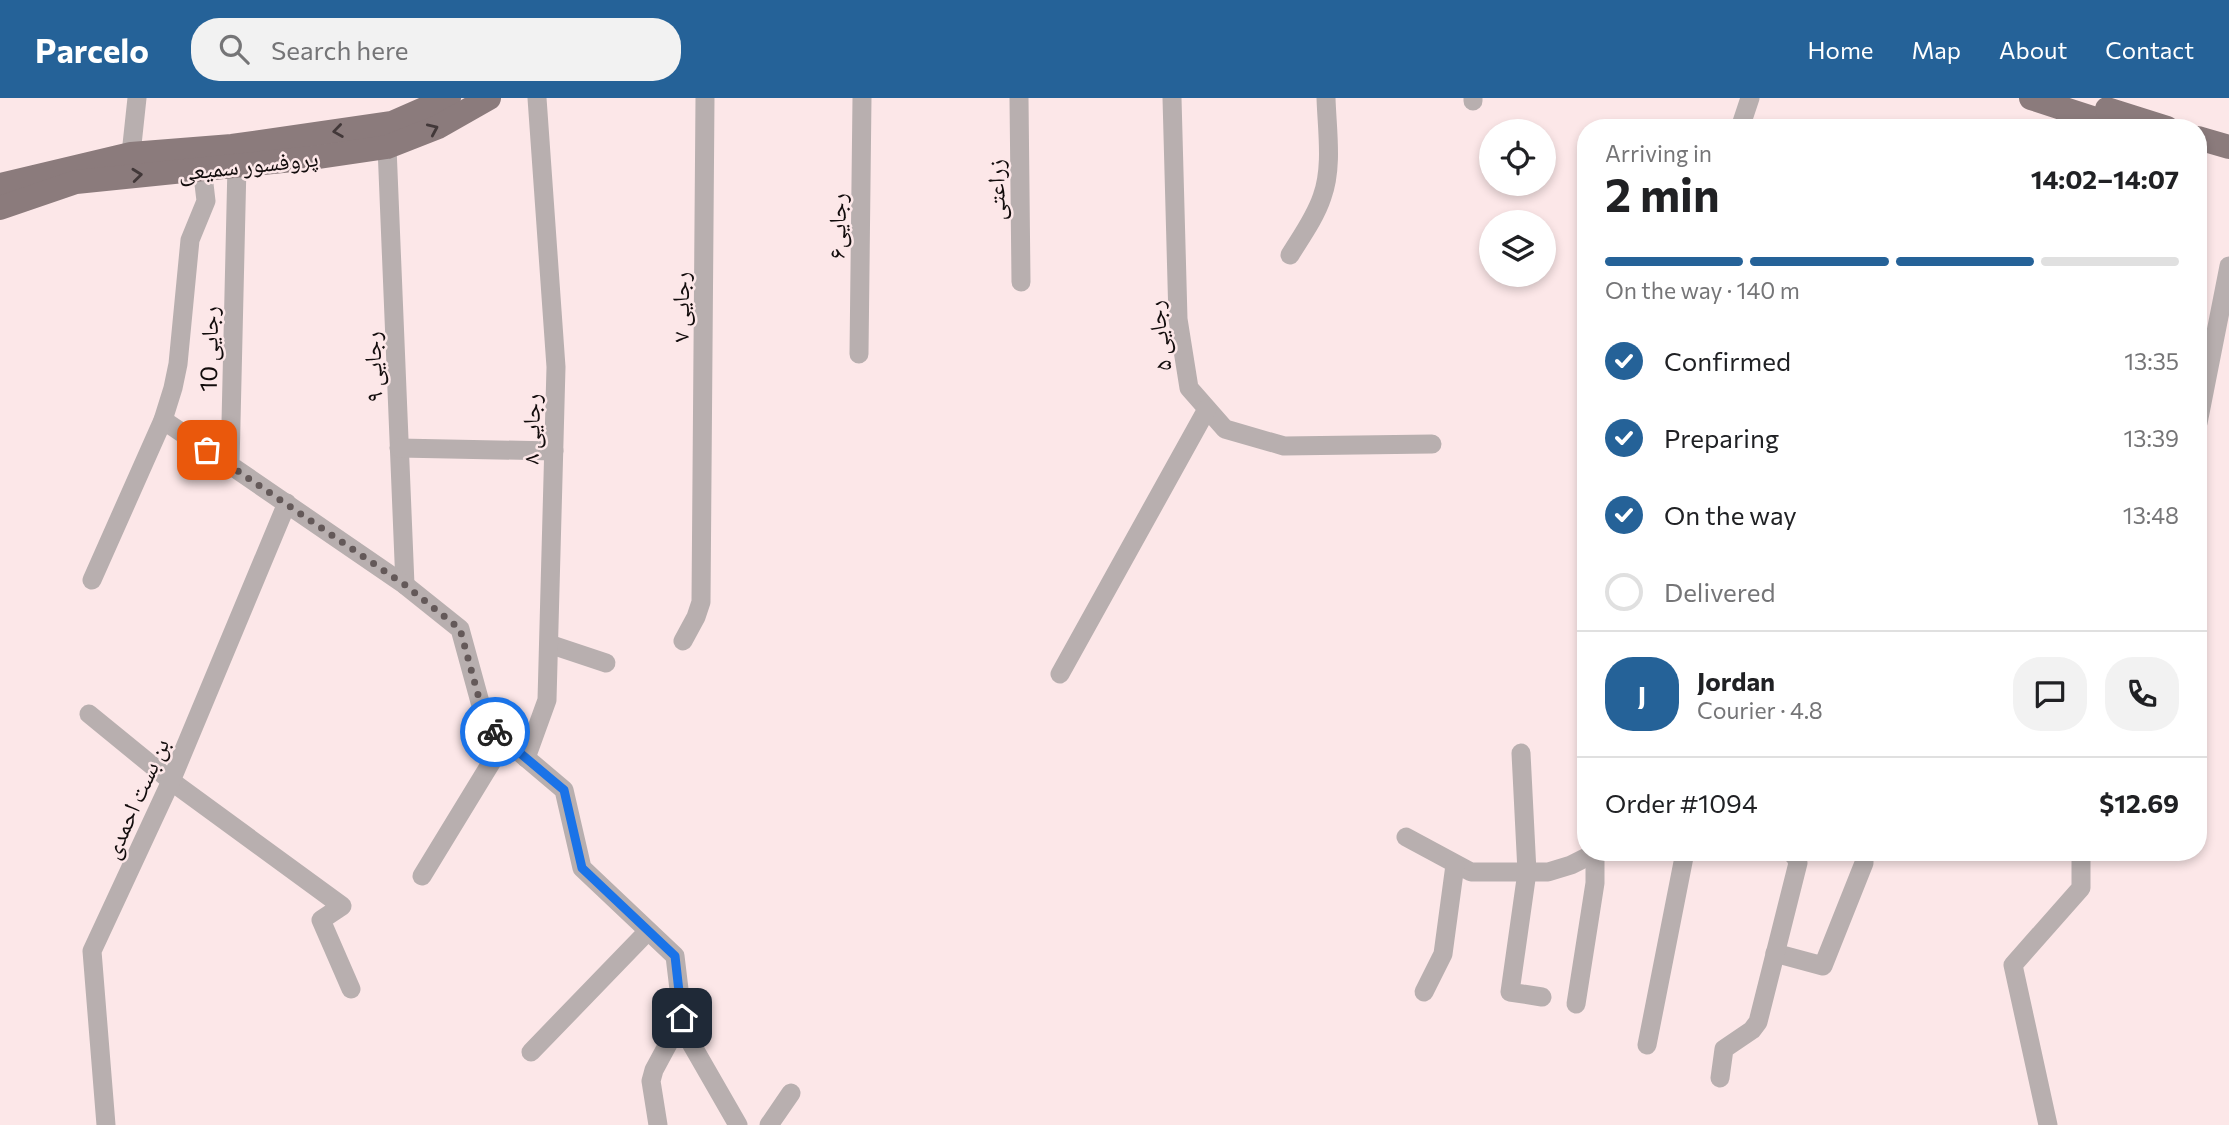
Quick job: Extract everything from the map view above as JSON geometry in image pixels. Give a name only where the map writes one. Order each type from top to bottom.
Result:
[{"type":"main road","name":"پروفسور سمیعی","points":[[0,185],[131,154],[232,146],[392,123],[449,98]]},
{"type":"main road","name":"پروفسور سمیعی","points":[[0,208],[76,182],[313,158],[387,147],[438,127],[489,98]]},
{"type":"main road","points":[[2031,98],[2095,119]]},
{"type":"main road","points":[[2081,98],[2138,119]]},
{"type":"main road","points":[[2207,141],[2229,147]]},
{"type":"main road","points":[[2207,153],[2229,160]]},
{"type":"street","points":[[131,154],[137,98]]},
{"type":"street","name":"رجایی ۸","points":[[526,758],[547,700],[556,368],[537,98]]},
{"type":"street","name":"رجایی ۷","points":[[682,641],[701,602],[705,98]]},
{"type":"street","name":"رجایی۶","points":[[859,354],[862,98]]},
{"type":"street","name":"زراعتی","points":[[1018,98],[1021,282]]},
{"type":"street","name":"رجایی ۵","points":[[1172,98],[1178,318],[1189,388],[1225,429],[1284,446],[1432,444]]},
{"type":"street","points":[[1290,256],[1321,200],[1328,164],[1326,98]]},
{"type":"street","points":[[1743,119],[1749,98]]},
{"type":"street","name":"رجایی ۹","points":[[387,147],[405,585]]},
{"type":"street","name":"رجایی 10","points":[[230,465],[237,165]]},
{"type":"street","points":[[92,580],[163,420],[178,364],[190,240],[206,201],[204,184],[197,169]]},
{"type":"street","points":[[2207,377],[2229,266]]},
{"type":"street","points":[[1060,674],[1207,409]]},
{"type":"street","points":[[163,420],[405,585],[460,629],[486,724],[564,790],[582,868],[675,956],[684,1031],[738,1125]]},
{"type":"street","points":[[400,448],[554,452]]},
{"type":"street","name":"بن بست احمدی","points":[[106,1125],[92,951],[171,780],[287,503]]},
{"type":"street","points":[[549,644],[606,663]]},
{"type":"street","points":[[89,713],[171,780],[342,906],[321,920],[351,989]]},
{"type":"street","points":[[422,876],[505,740]]},
{"type":"street","points":[[1521,753],[1527,872],[1510,992],[1542,997]]},
{"type":"street","points":[[1406,837],[1471,872],[1558,870],[1578,861]]},
{"type":"street","points":[[1576,1004],[1595,883],[1596,861]]},
{"type":"street","points":[[1647,1045],[1683,861]]},
{"type":"street","points":[[1720,1078],[1724,1049],[1752,1030],[1758,1022],[1797,861]]},
{"type":"street","points":[[1775,953],[1823,966],[1864,861]]},
{"type":"street","points":[[2048,1125],[2013,965],[2081,888],[2081,861]]},
{"type":"street","points":[[1424,992],[1443,954],[1455,865]]},
{"type":"street","points":[[531,1052],[648,931]]},
{"type":"street","points":[[658,1125],[651,1081],[654,1070],[682,1018]]},
{"type":"street","points":[[769,1125],[791,1093]]},
{"type":"way so far","points":[[207,450],[405,585],[460,629],[486,724],[495,732]]},
{"type":"route","points":[[495,732],[564,790],[582,868],[675,956],[682,1018]]}]
